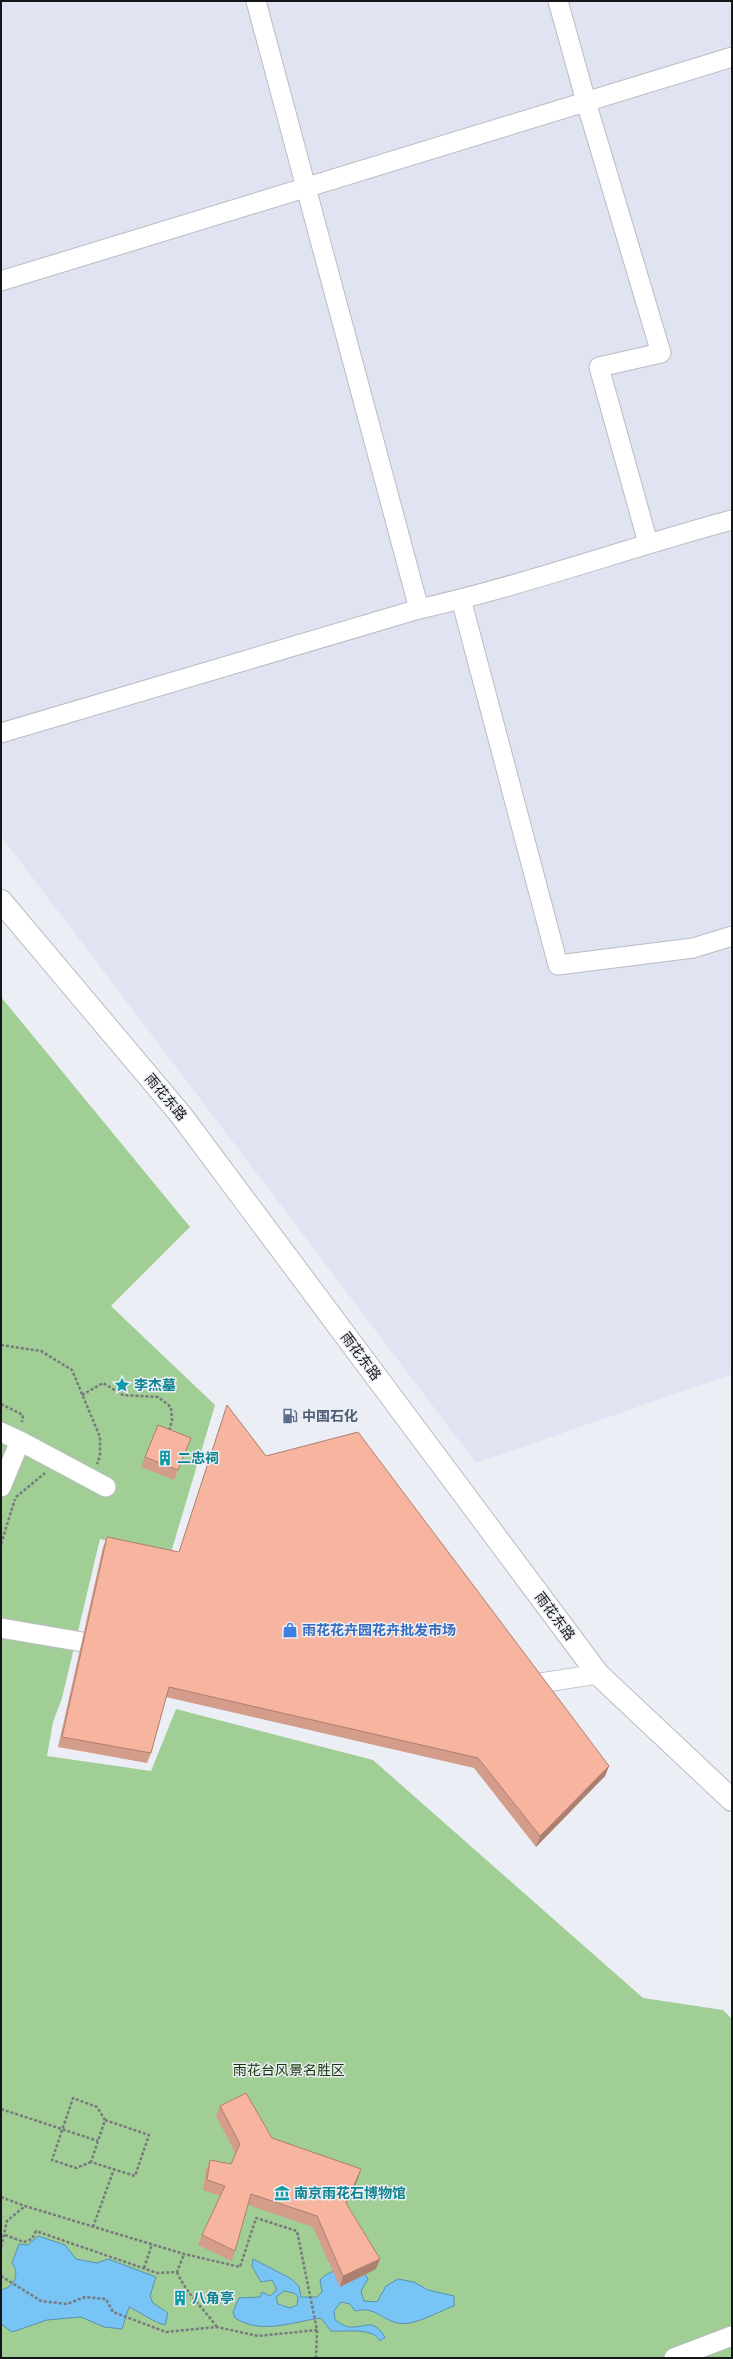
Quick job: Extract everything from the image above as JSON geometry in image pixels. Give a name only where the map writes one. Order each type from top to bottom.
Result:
[{"type":"main road","name":"雨花东路","points":[[1,901],[181,1115],[598,1674],[732,1800]]},
{"type":"street","points":[[256,1],[419,609]]},
{"type":"street","points":[[558,1],[661,353],[599,367],[648,543]]},
{"type":"street","points":[[1,281],[586,100],[732,57]]},
{"type":"street","points":[[1,733],[419,609],[461,600],[648,543],[732,520]]},
{"type":"street","points":[[461,600],[558,965],[693,948],[732,936]]},
{"type":"street","points":[[1,1432],[98,1483]]},
{"type":"street","points":[[8,1493],[20,1441]]},
{"type":"street","points":[[1,1628],[122,1648]]},
{"type":"street","points":[[505,1689],[598,1674]]},
{"type":"street","points":[[680,2357],[732,2336]]},
{"type":"path","points":[[1,1345],[41,1351],[72,1370],[100,1437],[98,1483]]},
{"type":"path","points":[[82,1395],[103,1383],[123,1395],[158,1397],[171,1407],[172,1420],[168,1432]]},
{"type":"path","points":[[1,1544],[8,1493],[34,1484],[51,1468],[54,1459]]},
{"type":"path","points":[[73,2098],[97,2107],[106,2120],[149,2135],[135,2176],[92,2162],[76,2168],[52,2160],[61,2129],[73,2098]]},
{"type":"path","points":[[1,2109],[98,2142]]},
{"type":"path","points":[[92,2162],[106,2120]]},
{"type":"path","points":[[93,2227],[114,2169]]},
{"type":"path","points":[[1,2197],[25,2206],[184,2254],[240,2267],[256,2218],[297,2231],[317,2330],[316,2358]]},
{"type":"path","points":[[1,2247],[7,2221],[25,2206]]},
{"type":"path","points":[[5,2235],[24,2242],[32,2239],[36,2231],[157,2273],[177,2272]]},
{"type":"path","points":[[144,2268],[152,2244]]},
{"type":"path","points":[[184,2254],[177,2272],[184,2288],[200,2304],[217,2327]]},
{"type":"path","points":[[1,2276],[12,2281],[41,2301],[66,2304],[85,2297],[106,2299],[113,2312],[166,2332],[217,2327],[258,2336],[317,2330]]},
{"type":"shaded area","points":[[1,1],[732,1],[732,1374],[476,1463],[1,836]]},
{"type":"green space","name":"雨花台风景名胜区","points":[[1,997],[190,1227],[111,1306],[215,1405],[170,1556],[100,1539],[62,1698],[53,1722],[47,1756],[151,1771],[176,1709],[373,1760],[643,1998],[723,2010],[732,2019],[732,2358],[1,2358]]},
{"type":"water","points":[[38,2236],[65,2245],[76,2259],[97,2263],[108,2259],[156,2277],[150,2296],[153,2303],[168,2313],[165,2325],[129,2307],[122,2329],[104,2327],[81,2317],[47,2320],[12,2332],[1,2324],[1,2290],[10,2286],[15,2280],[16,2271],[12,2263],[19,2244],[28,2245]]},
{"type":"water","points":[[253,2259],[290,2278],[299,2286],[301,2297],[317,2297],[322,2292],[320,2280],[335,2271],[351,2269],[363,2271],[368,2279],[361,2291],[364,2301],[377,2302],[386,2286],[398,2279],[414,2282],[428,2290],[454,2296],[454,2306],[418,2321],[404,2324],[392,2321],[368,2310],[355,2311],[350,2304],[341,2302],[334,2311],[335,2320],[348,2327],[373,2325],[381,2331],[385,2337],[380,2341],[372,2334],[365,2332],[331,2331],[321,2318],[277,2326],[256,2326],[235,2318],[233,2312],[239,2298],[260,2297],[262,2292],[270,2296],[277,2290],[272,2280],[261,2282],[252,2266]],"holes":[[[284,2291],[294,2293],[298,2297],[297,2305],[290,2308],[278,2304],[276,2297]]]},
{"type":"building","name":"雨花花卉园花卉批发市场","points":[[227,1405],[266,1456],[358,1432],[609,1766],[540,1836],[478,1758],[169,1687],[151,1753],[62,1737],[107,1537],[179,1552]]},
{"type":"building","name":"二忠祠","points":[[158,1425],[191,1438],[178,1470],[145,1457]]},
{"type":"building","name":"南京雨花石博物馆","points":[[246,2093],[272,2138],[361,2169],[346,2203],[380,2259],[343,2276],[317,2216],[251,2194],[235,2251],[202,2235],[225,2186],[207,2180],[210,2160],[231,2164],[240,2144],[220,2106]]},
{"type":"building","name":"八角亭","points":[[182,2289],[186,2292],[186,2300],[180,2302],[175,2295]]},
{"type":"place","name":"李杰墓","points":[[122,1385]]},
{"type":"place","name":"中国石化","points":[[290,1416]]},
{"type":"place","name":"二忠祠","points":[[165,1458]]},
{"type":"place","name":"雨花花卉园花卉批发市场","points":[[290,1630]]},
{"type":"place","name":"南京雨花石博物馆","points":[[282,2193]]},
{"type":"place","name":"八角亭","points":[[180,2298]]}]
